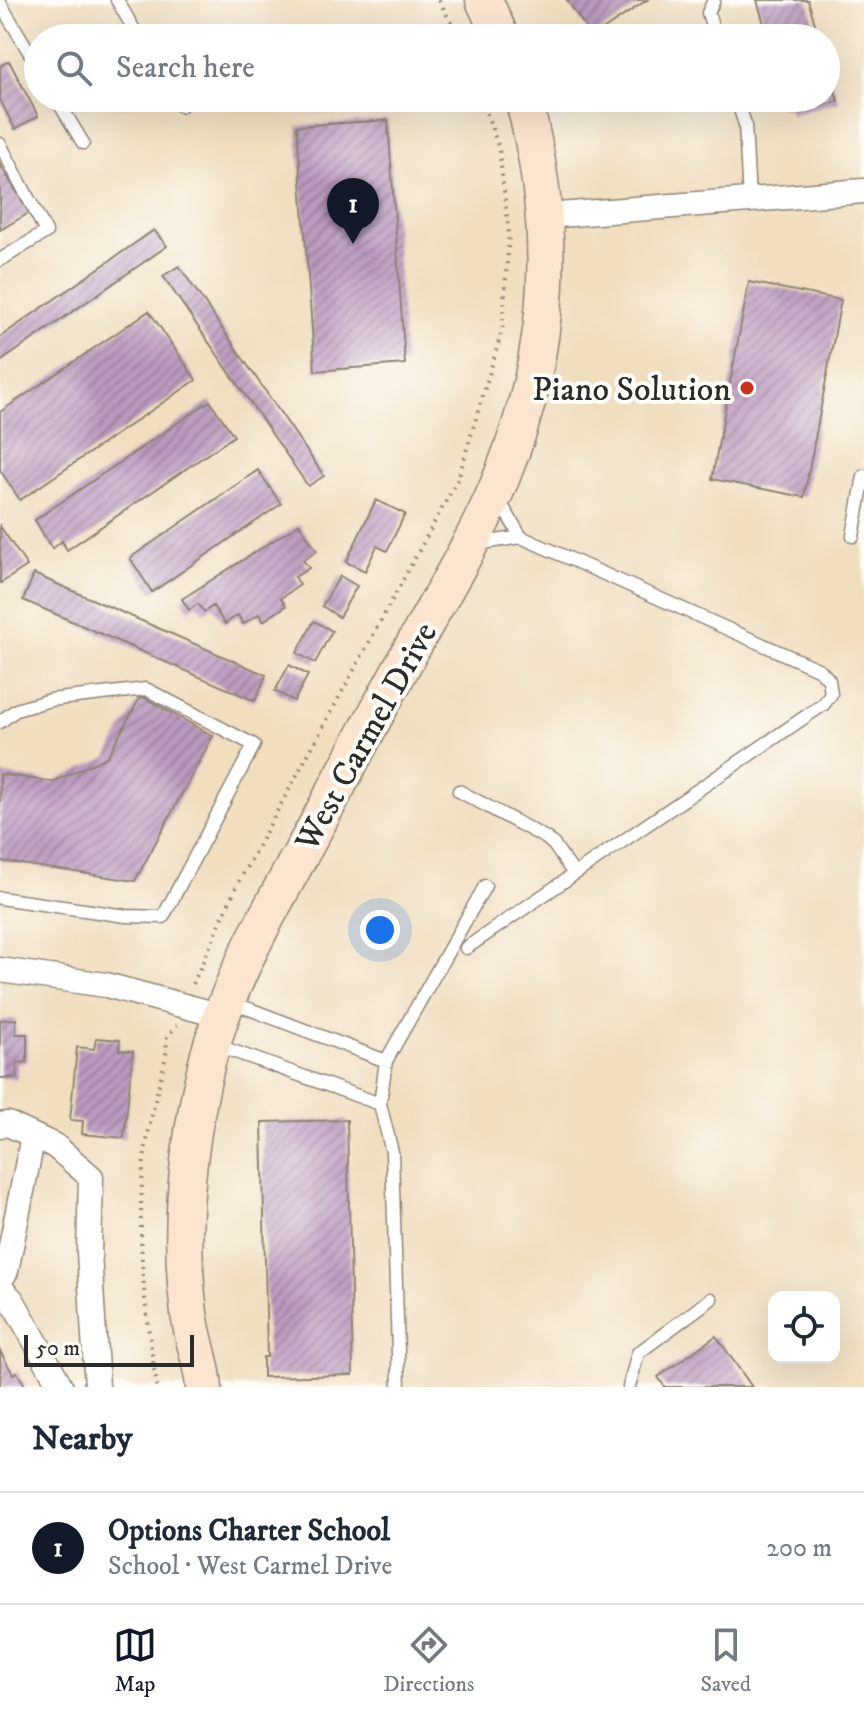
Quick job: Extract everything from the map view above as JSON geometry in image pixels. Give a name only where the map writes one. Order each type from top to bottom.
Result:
[{"type":"street","points":[[484,0],[495,24]]},
{"type":"street","name":"West Carmel Drive","points":[[205,1384],[189,1316],[184,1231],[186,1186],[207,1065],[243,962],[470,545],[495,493],[526,408],[540,346],[547,281],[546,216],[527,112]]},
{"type":"street","points":[[546,216],[864,191]]},
{"type":"street","points":[[0,970],[106,985],[221,1020]]},
{"type":"street","points":[[0,1125],[8,1124],[55,1146],[91,1177],[89,1252],[97,1387]]},
{"type":"street","points":[[0,1280],[6,1271],[33,1136]]},
{"type":"street","points":[[0,1288],[12,1300],[61,1387]]},
{"type":"lane","points":[[117,0],[131,24]]},
{"type":"lane","points":[[712,24],[708,13],[714,0]]},
{"type":"lane","points":[[0,3],[24,43]]},
{"type":"lane","points":[[64,112],[83,143]]},
{"type":"lane","points":[[741,112],[745,124],[749,200]]},
{"type":"lane","points":[[0,144],[46,232],[0,260]]},
{"type":"lane","points":[[853,536],[864,476]]},
{"type":"lane","points":[[495,493],[521,537]]},
{"type":"lane","points":[[466,948],[824,704],[831,694],[829,680],[820,670],[521,537],[470,545]]},
{"type":"lane","points":[[0,722],[16,710],[50,700],[146,689],[254,745],[163,917],[126,916],[0,898]]},
{"type":"lane","points":[[459,791],[546,838],[574,874]]},
{"type":"lane","points":[[399,1387],[392,1152],[380,1104],[386,1061],[485,886]]},
{"type":"lane","points":[[221,1020],[386,1061]]},
{"type":"lane","points":[[221,1020],[380,1104]]},
{"type":"lane","points":[[629,1387],[638,1353],[711,1299]]},
{"type":"path","points":[[439,0],[452,24]]},
{"type":"path","points":[[458,479],[502,331],[509,235],[499,148],[486,112]]},
{"type":"building","points":[[567,0],[647,0],[611,24],[583,24]]},
{"type":"building","points":[[757,0],[808,0],[815,24],[764,24]]},
{"type":"building","points":[[9,61],[24,89],[24,112],[36,112],[38,116],[15,129],[0,100],[0,66]]},
{"type":"building","points":[[388,120],[405,364],[315,371],[297,126]]},
{"type":"building","points":[[0,164],[29,213],[0,230]]},
{"type":"building","points":[[154,230],[167,246],[0,362],[0,337]]},
{"type":"building","points":[[179,266],[324,476],[308,486],[163,276]]},
{"type":"building","points":[[749,282],[841,300],[804,497],[712,479]]},
{"type":"building","points":[[149,311],[196,380],[20,500],[0,470],[0,412]]},
{"type":"building","points":[[210,401],[234,436],[67,550],[62,541],[52,549],[35,520]]},
{"type":"building","points":[[258,470],[281,504],[152,592],[130,558]]},
{"type":"building","points":[[376,500],[405,514],[387,551],[377,546],[365,571],[346,562]]},
{"type":"building","points":[[299,524],[317,551],[303,560],[309,568],[295,577],[300,585],[281,598],[286,606],[263,621],[259,614],[243,624],[238,615],[225,624],[213,606],[204,612],[198,604],[189,610],[182,599]]},
{"type":"building","points":[[0,526],[27,566],[1,583],[0,581]]},
{"type":"building","points":[[34,574],[266,675],[255,701],[23,600]]},
{"type":"building","points":[[340,576],[357,586],[339,617],[322,606]]},
{"type":"building","points":[[314,621],[332,631],[315,663],[297,653]]},
{"type":"building","points":[[289,665],[308,675],[294,701],[275,691]]},
{"type":"building","points":[[141,696],[213,736],[135,881],[0,861],[0,774],[53,782],[107,757]]},
{"type":"building","points":[[16,1019],[16,1034],[27,1034],[27,1062],[17,1063],[17,1078],[0,1078],[0,1020]]},
{"type":"building","points":[[96,1038],[120,1040],[119,1050],[133,1051],[124,1138],[82,1134],[83,1121],[70,1120],[77,1047],[94,1049]]},
{"type":"building","points":[[347,1120],[353,1375],[263,1377],[263,1357],[267,1357],[262,1122]]},
{"type":"building","points":[[716,1336],[752,1387],[665,1387],[658,1377]]},
{"type":"building","points":[[0,1351],[13,1374],[17,1372],[26,1387],[0,1387]]},
{"type":"place","name":"Options Charter School","points":[[353,244]]},
{"type":"place","name":"Piano Solution","points":[[747,388]]}]
